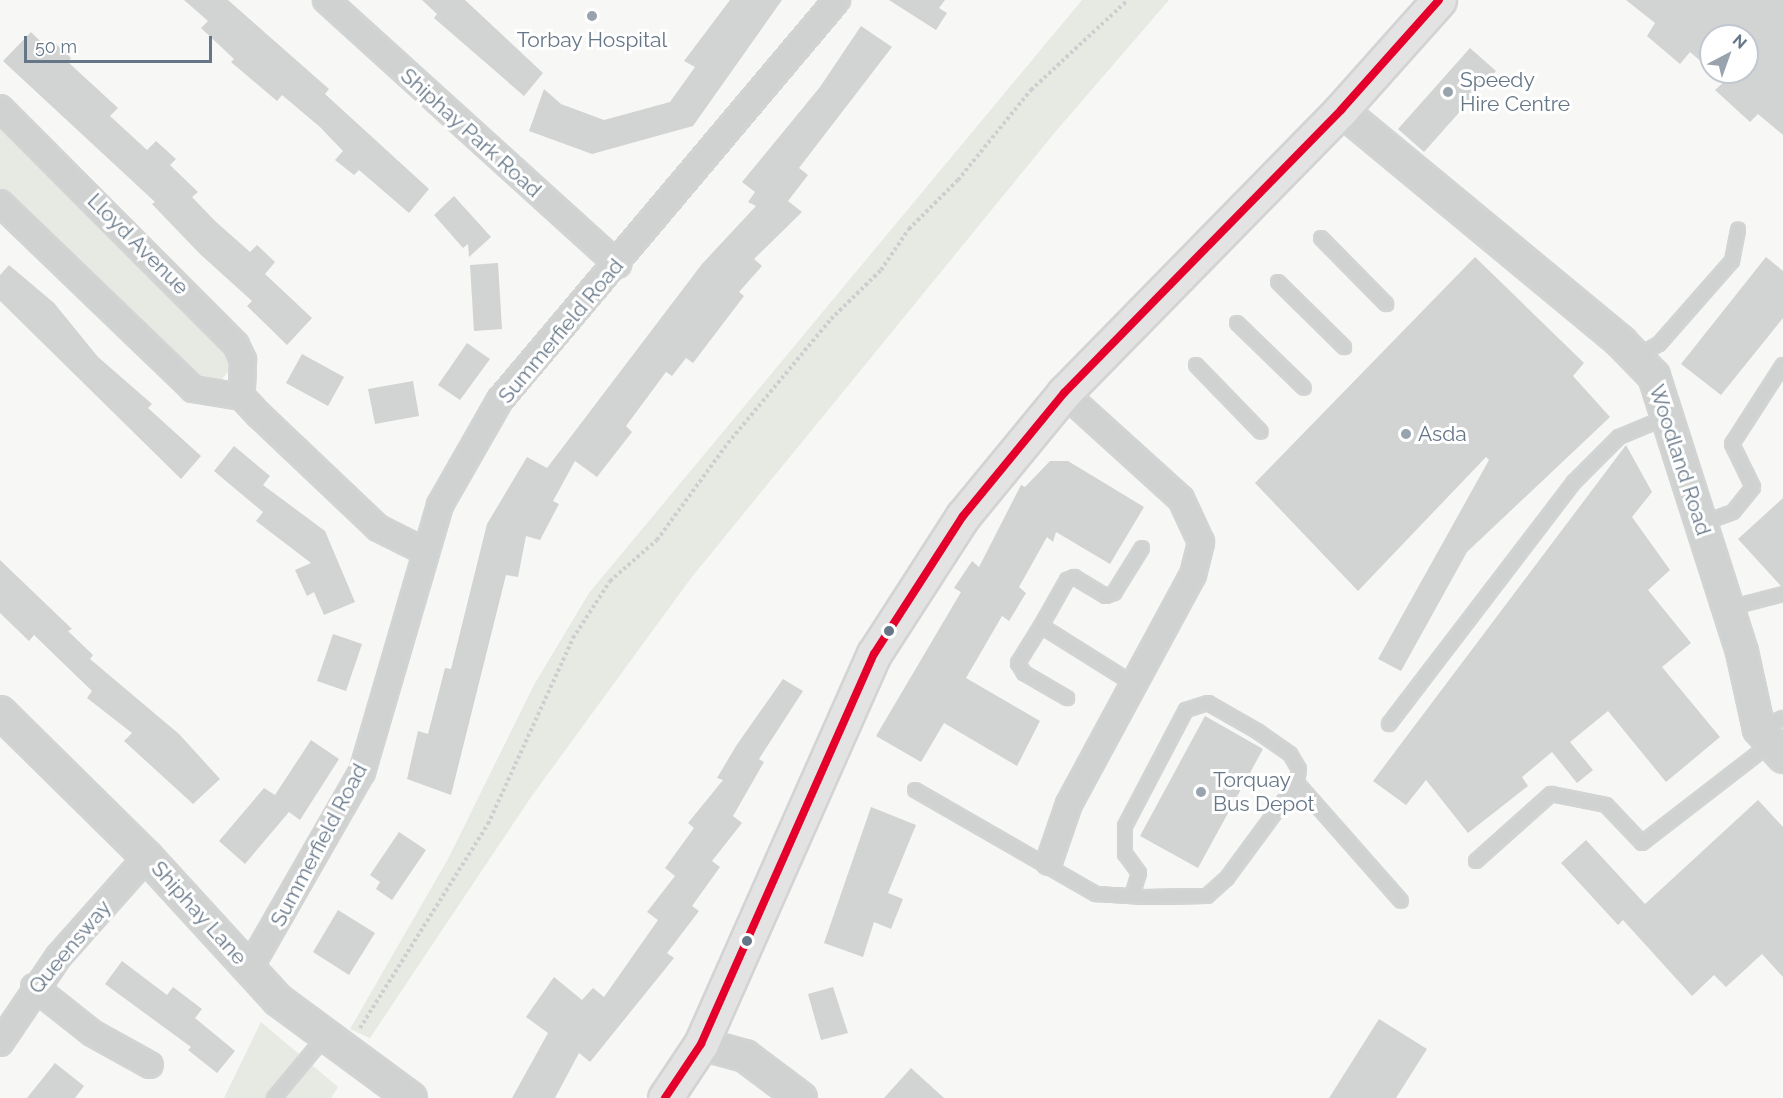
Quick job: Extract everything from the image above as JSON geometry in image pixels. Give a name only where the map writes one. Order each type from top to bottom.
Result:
[{"type":"main road","points":[[665,1098],[701,1044],[874,654],[963,516],[1064,393],[1341,110],[1439,0]]},
{"type":"street","name":"Shiphay Park Road","points":[[326,0],[618,265]]},
{"type":"street","name":"Summerfield Road","points":[[249,969],[362,772],[424,551],[440,505],[500,400],[618,265],[837,0]]},
{"type":"street","name":"Lloyd Avenue","points":[[0,108],[236,345],[243,360],[242,397]]},
{"type":"street","name":"Woodland Road","points":[[1341,110],[1636,357],[1654,376],[1728,609],[1774,737]]},
{"type":"street","points":[[0,203],[193,389],[242,397],[378,528],[424,551]]},
{"type":"street","points":[[1049,862],[1069,804],[1132,683],[1194,575],[1201,542],[1181,499],[1064,393]]},
{"type":"street","name":"Shiphay Lane","points":[[0,712],[147,857],[249,969],[336,1044],[411,1098]]},
{"type":"street","name":"Queensway","points":[[0,1043],[34,987],[147,857]]},
{"type":"street","points":[[34,987],[92,1033],[150,1065]]},
{"type":"street","points":[[701,1044],[745,1056],[801,1098]]},
{"type":"lane","points":[[1636,357],[1659,344],[1732,261],[1738,230]]},
{"type":"lane","points":[[1321,238],[1386,304]]},
{"type":"lane","points":[[1278,282],[1344,347]]},
{"type":"lane","points":[[1238,323],[1304,388]]},
{"type":"lane","points":[[1196,365],[1261,432]]},
{"type":"lane","points":[[1700,524],[1733,512],[1753,487],[1732,444],[1783,365]]},
{"type":"lane","points":[[1389,724],[1574,482],[1619,436],[1667,417]]},
{"type":"lane","points":[[1067,698],[1024,673],[1018,663],[1067,580],[1074,577],[1106,596],[1114,593],[1142,548]]},
{"type":"lane","points":[[1728,609],[1783,594]]},
{"type":"lane","points":[[1041,626],[1132,683]]},
{"type":"lane","points":[[915,790],[1049,862],[1096,894],[1132,896],[1207,896],[1227,878],[1297,783],[1299,769],[1290,754],[1257,731],[1208,703],[1186,710],[1125,826],[1125,854],[1139,873],[1132,896]]},
{"type":"lane","points":[[1476,861],[1551,794],[1606,805],[1642,843],[1774,737]]},
{"type":"lane","points":[[1297,783],[1401,900]]},
{"type":"lane","points":[[274,1098],[336,1044]]},
{"type":"path","points":[[365,1019],[488,824],[573,638],[610,581],[657,540],[728,442],[831,319],[881,270],[909,229],[958,180],[1031,90],[1128,0]]},
{"type":"shaded area","points":[[1082,0],[1169,0],[1056,131],[691,578],[531,797],[370,1038],[350,1029],[448,859],[534,685],[589,593]]},
{"type":"shaded area","points":[[0,127],[225,353],[231,368],[214,389],[195,390],[0,197]]},
{"type":"shaded area","points":[[261,1022],[338,1087],[331,1098],[224,1098]]},
{"type":"building","points":[[184,0],[228,0],[329,89],[325,94],[429,189],[409,213],[359,170],[354,175],[335,160],[343,151],[320,127],[282,95],[277,101],[231,62],[234,59],[201,28],[208,21]]},
{"type":"building","points":[[422,0],[465,0],[543,73],[524,96],[434,18],[437,14]]},
{"type":"building","points":[[730,0],[782,0],[693,126],[592,154],[529,131],[544,89],[561,104],[604,120],[670,102],[695,67],[684,61]]},
{"type":"building","points":[[889,0],[945,0],[939,8],[947,13],[936,30]]},
{"type":"building","points":[[1626,0],[1783,0],[1783,135],[1758,114],[1750,122],[1715,90],[1722,84],[1759,84],[1759,24],[1699,24],[1699,60],[1690,52],[1680,64],[1647,36],[1655,23]]},
{"type":"building","points":[[861,26],[892,47],[799,168],[808,175],[788,201],[802,212],[754,259],[762,266],[739,292],[744,296],[693,363],[686,358],[672,376],[666,372],[626,426],[632,432],[597,477],[575,461],[553,501],[559,504],[540,540],[526,536],[518,577],[506,575],[451,795],[407,779],[418,731],[428,734],[445,668],[451,669],[487,524],[527,457],[547,468],[702,264],[756,206],[748,202],[755,192],[742,182],[820,87]]},
{"type":"building","points":[[31,32],[50,51],[56,44],[71,58],[68,62],[118,108],[110,116],[147,150],[156,141],[176,159],[170,165],[198,192],[192,197],[215,221],[250,252],[257,245],[275,262],[265,274],[312,318],[287,345],[247,306],[252,301],[200,254],[152,204],[155,202],[3,61]]},
{"type":"building","points":[[1470,48],[1496,71],[1424,152],[1398,129]]},
{"type":"building","points":[[454,196],[491,237],[469,257],[468,244],[463,248],[434,215]]},
{"type":"building","name":"Asda","points":[[1475,257],[1584,363],[1573,376],[1610,417],[1467,552],[1401,671],[1378,659],[1489,460],[1486,457],[1358,591],[1255,483]]},
{"type":"building","points":[[1766,257],[1783,271],[1783,318],[1721,395],[1681,364]]},
{"type":"building","points":[[498,263],[502,329],[474,331],[470,265]]},
{"type":"building","points":[[9,265],[54,303],[98,357],[152,404],[148,408],[201,456],[181,479],[0,301],[0,275]]},
{"type":"building","points":[[467,343],[490,359],[460,400],[438,385]]},
{"type":"building","points":[[302,354],[344,377],[328,406],[286,383]]},
{"type":"building","points":[[413,381],[419,416],[375,424],[368,389]]},
{"type":"building","points":[[1626,445],[1652,492],[1632,517],[1670,570],[1648,590],[1691,643],[1662,667],[1720,737],[1666,782],[1608,711],[1570,742],[1593,770],[1577,783],[1552,752],[1522,777],[1528,786],[1468,833],[1426,780],[1406,805],[1373,781]]},
{"type":"building","points":[[234,446],[270,476],[263,485],[325,531],[355,602],[324,615],[314,592],[307,596],[295,570],[311,563],[256,521],[263,512],[214,471]]},
{"type":"building","points":[[1050,461],[1068,461],[1144,507],[1110,564],[1056,532],[1053,542],[1047,537],[1019,587],[1026,593],[1009,621],[1002,616],[966,678],[1040,721],[1017,766],[944,723],[921,762],[876,736],[961,592],[954,588],[972,561],[979,567],[1021,485],[1025,487]]},
{"type":"building","points":[[1783,498],[1783,586],[1781,586],[1738,539]]},
{"type":"building","points":[[0,560],[72,629],[68,631],[93,655],[90,659],[179,734],[220,779],[193,804],[124,741],[132,733],[87,698],[92,691],[34,635],[29,641],[0,613]]},
{"type":"building","points":[[333,634],[362,644],[346,691],[317,681]]},
{"type":"building","points":[[783,679],[803,691],[759,759],[764,762],[733,816],[742,823],[712,861],[720,867],[692,906],[699,911],[667,953],[674,958],[590,1062],[579,1053],[555,1098],[512,1098],[548,1033],[526,1017],[554,977],[582,1000],[593,988],[604,997],[658,920],[647,912],[675,876],[665,868],[694,828],[688,823],[723,780],[717,778],[736,746]]},
{"type":"building","name":"Torquay Bus Depot","points":[[1205,716],[1263,749],[1198,868],[1140,836]]},
{"type":"building","points":[[311,740],[339,759],[300,820],[289,812],[245,864],[219,841],[264,788],[275,795]]},
{"type":"building","points":[[1758,800],[1783,827],[1783,977],[1762,954],[1726,987],[1714,975],[1692,996],[1623,920],[1618,925],[1561,863],[1586,840],[1645,904]]},
{"type":"building","points":[[871,807],[916,825],[888,893],[903,899],[891,929],[874,922],[863,957],[824,943]]},
{"type":"building","points":[[399,832],[426,850],[392,900],[376,889],[380,882],[370,875]]},
{"type":"building","points":[[338,910],[375,933],[349,975],[313,952]]},
{"type":"building","points":[[122,961],[167,995],[173,987],[202,1009],[195,1018],[235,1051],[217,1073],[188,1050],[191,1047],[105,984]]},
{"type":"building","points":[[833,987],[848,1033],[821,1040],[808,994]]},
{"type":"building","points":[[1379,1019],[1427,1049],[1396,1098],[1329,1098]]},
{"type":"building","points":[[55,1063],[84,1086],[75,1098],[27,1098]]},
{"type":"building","points":[[911,1068],[944,1098],[884,1098]]},
{"type":"transit line","points":[[665,1098],[701,1044],[874,654],[963,516],[1064,393],[1341,110],[1439,0]]},
{"type":"place","name":"Torbay Hospital","points":[[592,16]]},
{"type":"place","name":"Speedy Hire Centre","points":[[1448,92]]},
{"type":"place","name":"Asda","points":[[1406,434]]},
{"type":"place","name":"Torquay Bus Depot","points":[[1201,792]]}]
